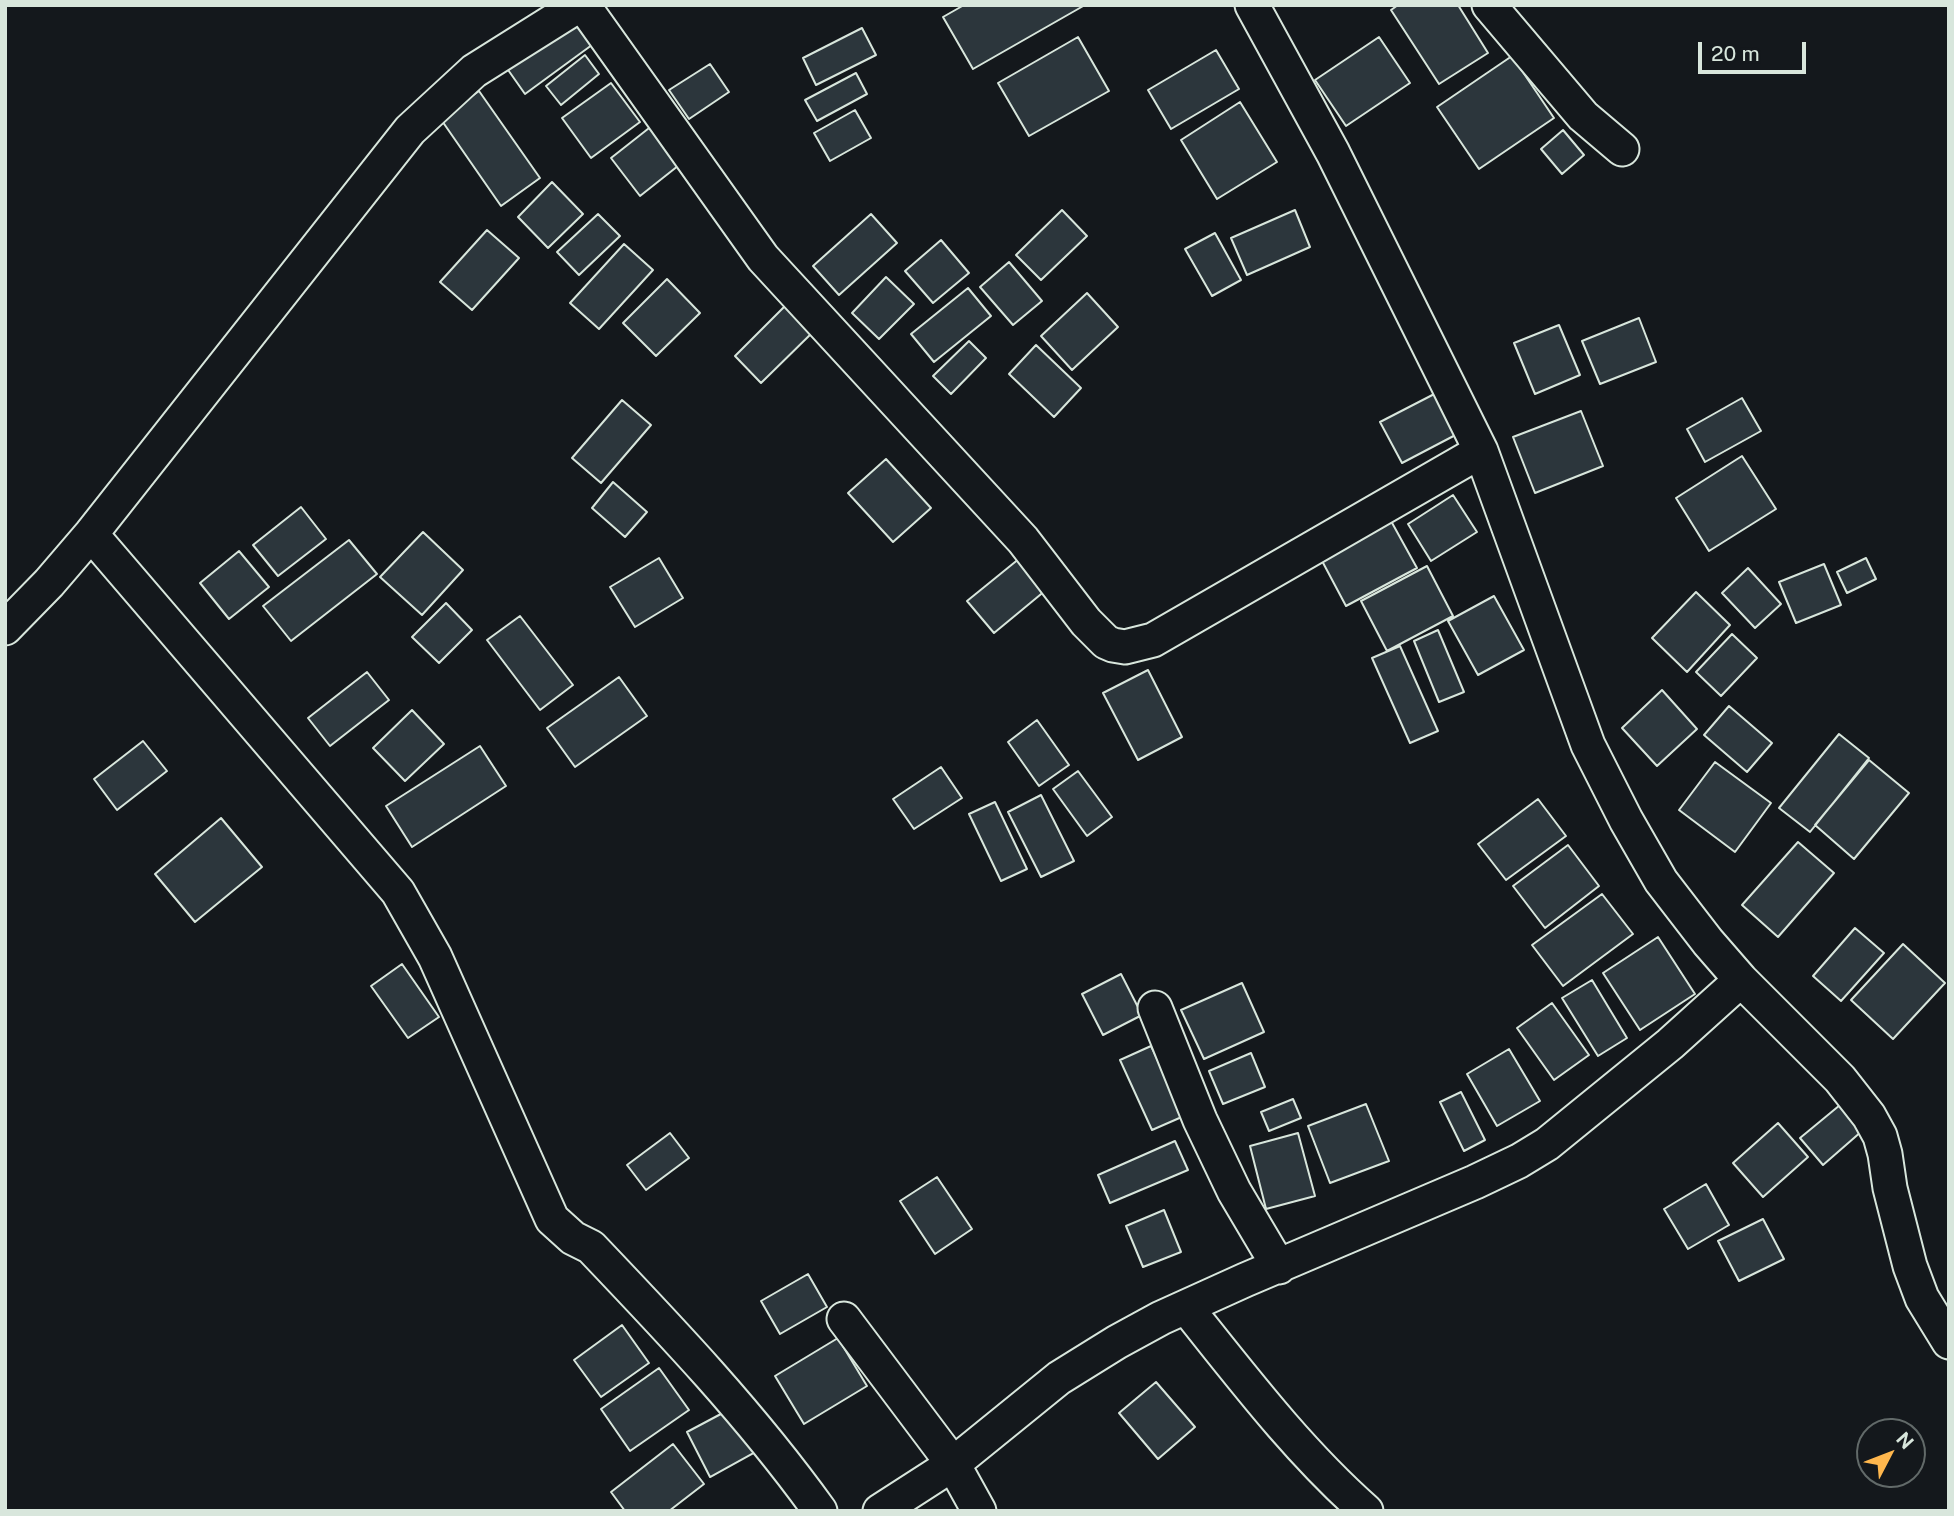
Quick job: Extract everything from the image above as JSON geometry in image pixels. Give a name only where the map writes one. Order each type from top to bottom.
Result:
[{"type":"street","points":[[5,628],[91,534],[410,130],[474,71],[581,5],[763,258],[1023,540],[1086,622],[1106,642],[1125,647],[1153,640],[1481,451]]},
{"type":"street","points":[[1252,5],[1333,153],[1481,451],[1588,745],[1626,820],[1661,881],[1708,943],[1840,1079],[1870,1116],[1885,1154],[1890,1188],[1910,1266],[1922,1298],[1949,1342]]},
{"type":"street","points":[[1489,5],[1583,116],[1622,149]]},
{"type":"street","points":[[91,534],[398,892],[435,957],[552,1219],[573,1238],[591,1247],[724,1388],[787,1464],[820,1511]]},
{"type":"street","points":[[880,1511],[953,1464],[1059,1378],[1117,1342],[1186,1307],[1475,1182],[1547,1144],[1670,1044],[1741,980]]},
{"type":"street","points":[[1154,1008],[1200,1119],[1234,1191],[1279,1266]]},
{"type":"street","points":[[1186,1307],[1294,1439],[1344,1492],[1366,1511]]},
{"type":"street","points":[[844,1319],[953,1464],[979,1511]]},
{"type":"building","points":[[964,5],[1085,5],[973,69],[943,17]]},
{"type":"building","points":[[1398,5],[1458,5],[1488,53],[1439,84],[1391,10]]},
{"type":"building","points":[[577,16],[596,42],[525,94],[506,67]]},
{"type":"building","points":[[862,28],[876,55],[816,85],[803,58]]},
{"type":"building","points":[[1078,37],[1109,91],[1029,136],[998,83]]},
{"type":"building","points":[[1379,37],[1410,83],[1346,126],[1315,80]]},
{"type":"building","points":[[1216,50],[1239,89],[1171,129],[1148,90]]},
{"type":"building","points":[[585,55],[599,74],[561,105],[546,86]]},
{"type":"building","points":[[1512,56],[1554,118],[1479,169],[1437,107]]},
{"type":"building","points":[[710,64],[729,92],[689,119],[669,90]]},
{"type":"building","points":[[856,73],[867,94],[817,121],[805,100]]},
{"type":"building","points":[[611,83],[640,122],[591,158],[562,118]]},
{"type":"building","points":[[479,91],[540,178],[501,206],[440,118]]},
{"type":"building","points":[[1240,102],[1277,162],[1217,199],[1181,140]]},
{"type":"building","points":[[855,110],[871,138],[830,161],[814,133]]},
{"type":"building","points":[[658,121],[688,158],[640,196],[611,158]]},
{"type":"building","points":[[1563,130],[1584,155],[1562,174],[1541,149]]},
{"type":"building","points":[[552,182],[583,214],[548,248],[518,217]]},
{"type":"building","points":[[1062,210],[1087,236],[1041,280],[1016,255]]},
{"type":"building","points":[[1295,210],[1310,247],[1247,275],[1231,238]]},
{"type":"building","points":[[598,214],[620,236],[579,275],[557,252]]},
{"type":"building","points":[[871,214],[897,243],[839,295],[813,266]]},
{"type":"building","points":[[487,230],[519,258],[472,310],[440,282]]},
{"type":"building","points":[[1215,233],[1241,280],[1212,296],[1185,249]]},
{"type":"building","points":[[941,240],[969,273],[933,303],[905,271]]},
{"type":"building","points":[[624,244],[653,270],[599,329],[570,303]]},
{"type":"building","points":[[1009,262],[1042,301],[1013,325],[980,287]]},
{"type":"building","points":[[886,277],[914,304],[879,339],[852,313]]},
{"type":"building","points":[[667,279],[700,313],[656,356],[623,323]]},
{"type":"building","points":[[968,288],[991,316],[934,362],[911,334]]},
{"type":"building","points":[[1087,293],[1118,327],[1072,370],[1041,336]]},
{"type":"building","points":[[789,302],[816,329],[761,383],[735,356]]},
{"type":"building","points":[[1639,318],[1656,362],[1600,384],[1582,341]]},
{"type":"building","points":[[1559,325],[1580,375],[1535,394],[1514,343]]},
{"type":"building","points":[[969,341],[986,358],[951,394],[933,376]]},
{"type":"building","points":[[1036,345],[1081,388],[1054,417],[1009,374]]},
{"type":"building","points":[[1444,389],[1465,430],[1402,463],[1380,422]]},
{"type":"building","points":[[1742,398],[1761,431],[1705,462],[1687,429]]},
{"type":"building","points":[[622,400],[651,425],[601,483],[572,458]]},
{"type":"building","points":[[1581,411],[1603,466],[1535,493],[1513,437]]},
{"type":"building","points":[[1742,456],[1776,509],[1709,551],[1676,498]]},
{"type":"building","points":[[886,459],[931,508],[893,542],[848,493]]},
{"type":"building","points":[[613,482],[647,512],[625,537],[592,508]]},
{"type":"building","points":[[1453,495],[1477,532],[1431,561],[1408,524]]},
{"type":"building","points":[[301,507],[326,539],[278,576],[253,545]]},
{"type":"building","points":[[1391,521],[1417,568],[1346,606],[1321,559]]},
{"type":"building","points":[[423,532],[463,570],[422,615],[380,577]]},
{"type":"building","points":[[349,540],[377,574],[291,641],[263,606]]},
{"type":"building","points":[[239,551],[269,587],[229,619],[200,583]]},
{"type":"building","points":[[659,558],[683,598],[635,627],[610,587]]},
{"type":"building","points":[[1020,558],[1046,590],[994,633],[967,601]]},
{"type":"building","points":[[1866,558],[1876,579],[1847,593],[1837,572]]},
{"type":"building","points":[[1824,564],[1841,605],[1796,623],[1779,582]]},
{"type":"building","points":[[1427,566],[1453,616],[1387,651],[1361,601]]},
{"type":"building","points":[[1748,568],[1781,604],[1755,628],[1722,593]]},
{"type":"building","points":[[1696,592],[1730,625],[1687,672],[1652,638]]},
{"type":"building","points":[[1494,596],[1524,650],[1478,675],[1448,621]]},
{"type":"building","points":[[446,603],[472,630],[439,663],[412,637]]},
{"type":"building","points":[[520,616],[573,685],[540,710],[487,640]]},
{"type":"building","points":[[1438,630],[1464,692],[1439,702],[1414,641]]},
{"type":"building","points":[[1732,634],[1757,658],[1721,696],[1696,672]]},
{"type":"building","points":[[1400,646],[1438,731],[1410,743],[1372,658]]},
{"type":"building","points":[[1148,670],[1182,737],[1138,760],[1103,693]]},
{"type":"building","points":[[367,672],[389,700],[330,746],[308,718]]},
{"type":"building","points":[[619,677],[647,716],[575,767],[547,728]]},
{"type":"building","points":[[1662,690],[1697,729],[1657,766],[1622,728]]},
{"type":"building","points":[[1729,706],[1772,743],[1747,772],[1704,735]]},
{"type":"building","points":[[412,710],[444,744],[405,781],[373,748]]},
{"type":"building","points":[[1037,720],[1069,765],[1039,786],[1008,742]]},
{"type":"building","points":[[1839,734],[1869,758],[1810,832],[1779,808]]},
{"type":"building","points":[[143,741],[167,771],[117,810],[94,779]]},
{"type":"building","points":[[480,746],[506,786],[412,847],[386,806]]},
{"type":"building","points":[[1869,760],[1909,793],[1854,859],[1815,825]]},
{"type":"building","points":[[1715,762],[1771,803],[1735,852],[1679,810]]},
{"type":"building","points":[[941,767],[962,798],[914,829],[893,799]]},
{"type":"building","points":[[1078,771],[1112,817],[1087,836],[1053,789]]},
{"type":"building","points":[[1041,795],[1074,861],[1041,877],[1008,812]]},
{"type":"building","points":[[1538,799],[1566,836],[1506,880],[1478,844]]},
{"type":"building","points":[[995,802],[1027,869],[1001,881],[969,814]]},
{"type":"building","points":[[221,818],[262,867],[195,922],[155,874]]},
{"type":"building","points":[[1798,842],[1834,873],[1778,937],[1742,905]]},
{"type":"building","points":[[1568,845],[1599,886],[1545,928],[1513,886]]},
{"type":"building","points":[[1602,894],[1633,934],[1563,986],[1532,945]]},
{"type":"building","points":[[1855,928],[1884,953],[1841,1001],[1813,976]]},
{"type":"building","points":[[1658,937],[1695,994],[1640,1030],[1603,973]]},
{"type":"building","points":[[1903,944],[1945,983],[1893,1039],[1851,1000]]},
{"type":"building","points":[[402,964],[439,1017],[408,1038],[371,986]]},
{"type":"building","points":[[1121,974],[1142,1015],[1103,1035],[1082,994]]},
{"type":"building","points":[[1592,980],[1627,1038],[1598,1056],[1562,998]]},
{"type":"building","points":[[1242,983],[1264,1032],[1204,1059],[1181,1010]]},
{"type":"building","points":[[1552,1003],[1589,1055],[1554,1080],[1517,1028]]},
{"type":"building","points":[[1151,1046],[1184,1116],[1152,1130],[1120,1060]]},
{"type":"building","points":[[1509,1049],[1540,1101],[1497,1126],[1467,1074]]},
{"type":"building","points":[[1251,1053],[1265,1087],[1223,1104],[1209,1071]]},
{"type":"building","points":[[1461,1092],[1485,1140],[1464,1151],[1440,1102]]},
{"type":"building","points":[[1293,1099],[1301,1118],[1269,1131],[1261,1112]]},
{"type":"building","points":[[1366,1104],[1389,1161],[1330,1183],[1308,1126]]},
{"type":"building","points":[[1840,1105],[1862,1131],[1823,1165],[1800,1138]]},
{"type":"building","points":[[1778,1123],[1808,1157],[1763,1197],[1733,1163]]},
{"type":"building","points":[[670,1133],[689,1158],[646,1190],[627,1165]]},
{"type":"building","points":[[1298,1133],[1315,1196],[1266,1209],[1250,1146]]},
{"type":"building","points":[[1175,1141],[1188,1170],[1110,1203],[1098,1175]]},
{"type":"building","points":[[937,1177],[972,1229],[935,1254],[900,1201]]},
{"type":"building","points":[[1706,1184],[1729,1225],[1688,1249],[1664,1209]]},
{"type":"building","points":[[1164,1210],[1181,1252],[1143,1267],[1126,1226]]},
{"type":"building","points":[[1763,1219],[1784,1259],[1739,1281],[1718,1241]]},
{"type":"building","points":[[808,1274],[827,1307],[780,1334],[761,1301]]},
{"type":"building","points":[[622,1325],[649,1363],[601,1397],[574,1360]]},
{"type":"building","points":[[838,1338],[867,1386],[804,1424],[775,1376]]},
{"type":"building","points":[[659,1368],[689,1410],[630,1451],[601,1409]]},
{"type":"building","points":[[1156,1382],[1195,1427],[1158,1459],[1119,1413]]},
{"type":"building","points":[[734,1407],[757,1451],[710,1477],[687,1432]]},
{"type":"building","points":[[673,1444],[704,1484],[669,1511],[625,1511],[611,1492]]}]
